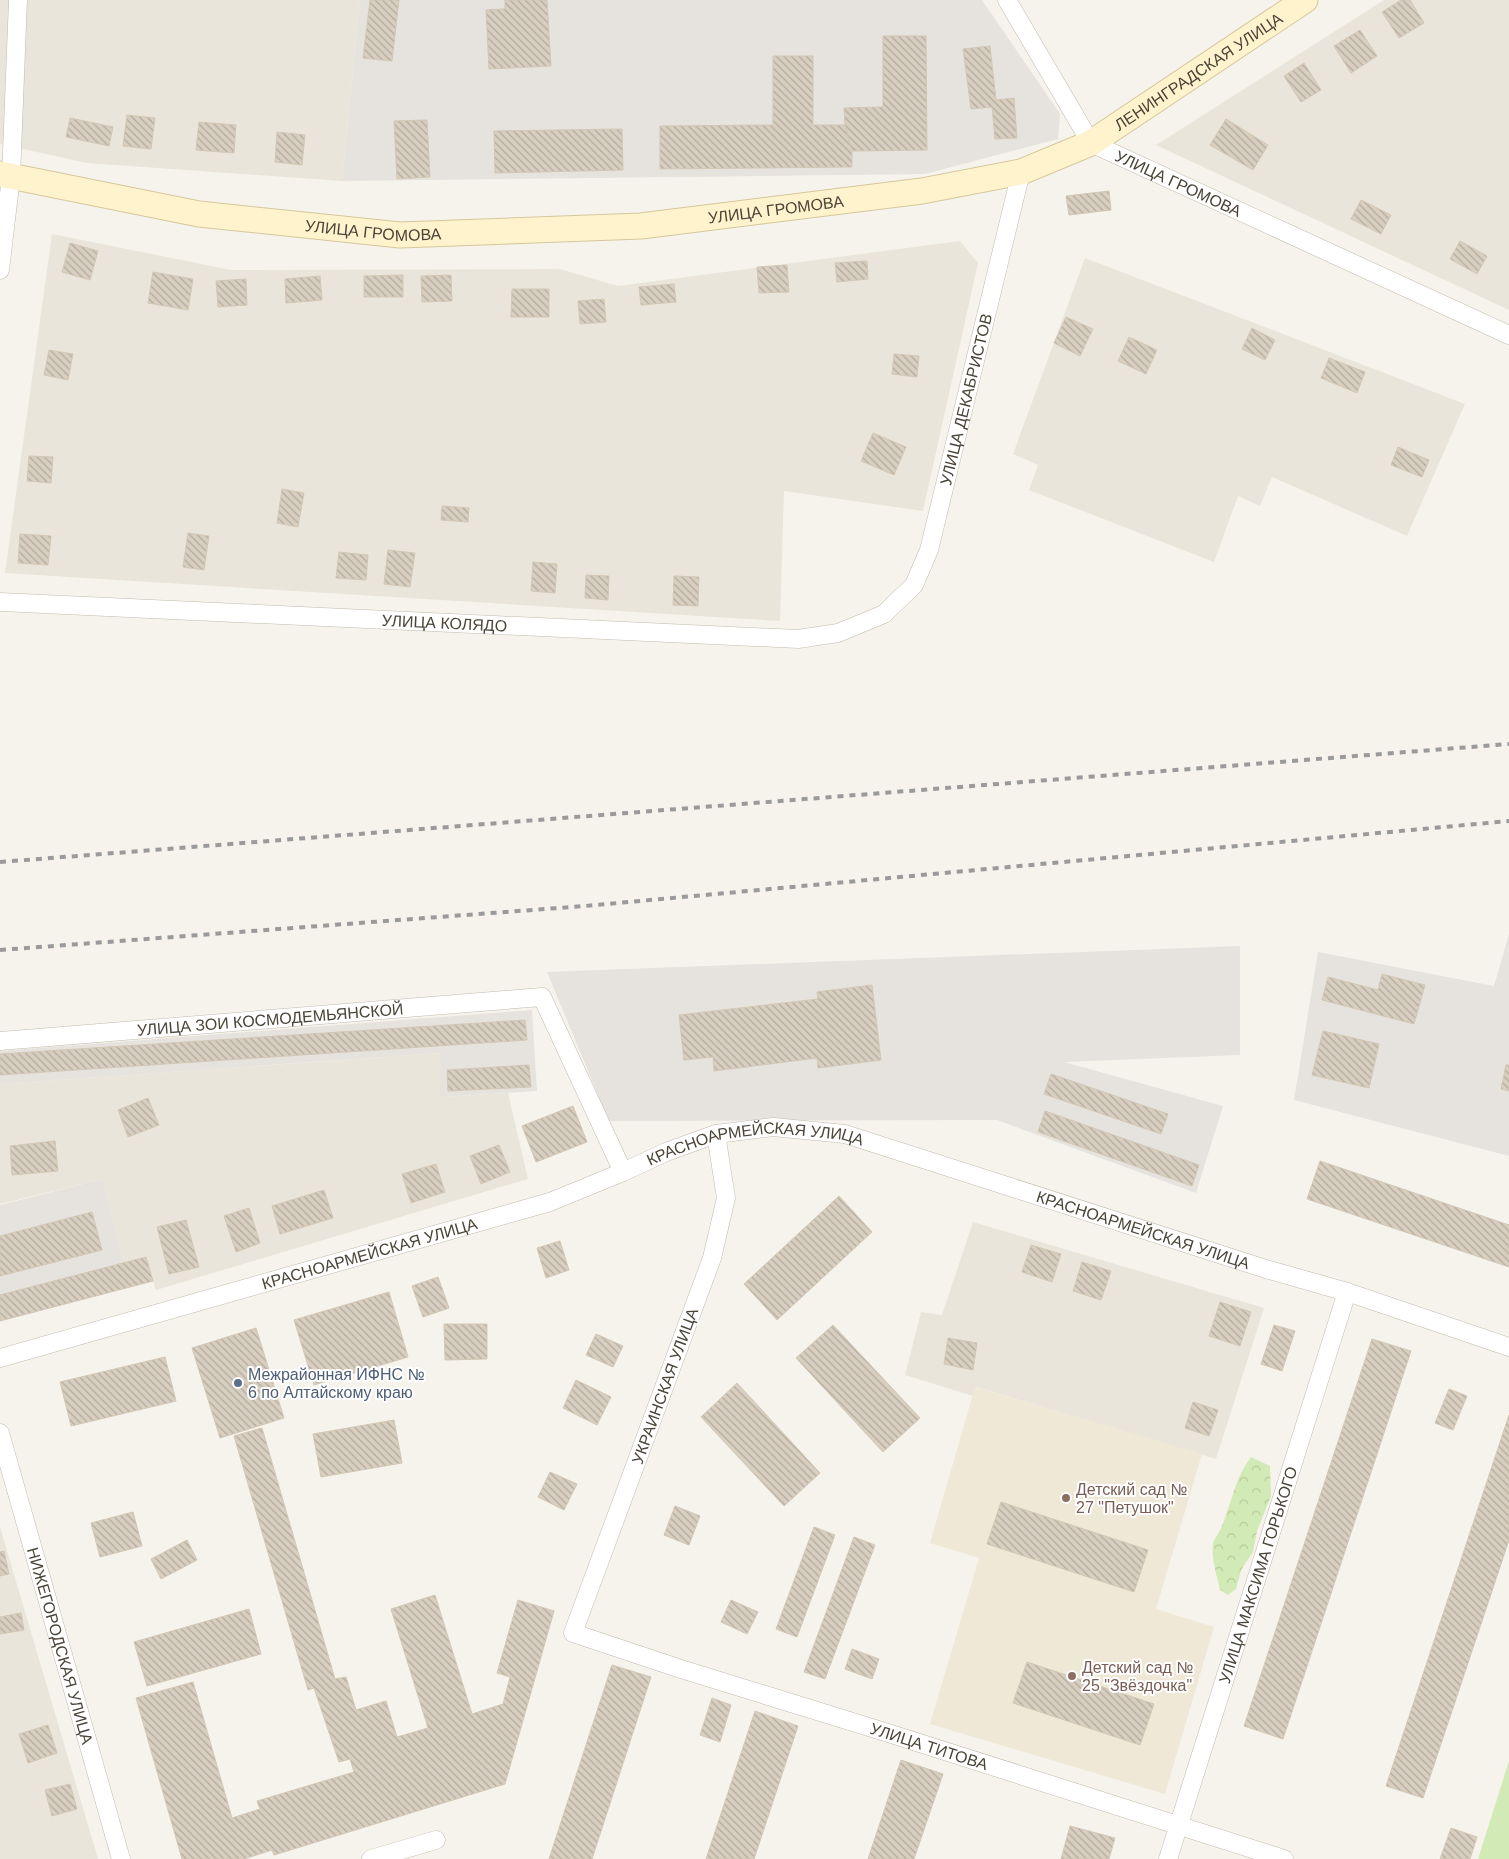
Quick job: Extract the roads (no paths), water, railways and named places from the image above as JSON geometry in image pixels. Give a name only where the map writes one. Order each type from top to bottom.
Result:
[{"type":"street","points":[[0,270],[18,0]]},
{"type":"street","points":[[1007,0],[1091,144]]},
{"type":"street","name":"ЛЕНИНГРАДСКАЯ УЛИЦА","points":[[1091,144],[1305,0]]},
{"type":"street","name":"УЛИЦА ГРОМОВА","points":[[6,175],[199,214],[400,235],[641,226],[922,191],[1021,172],[1091,144],[1509,334]]},
{"type":"street","name":"УЛИЦА ДЕКАБРИСТОВ","points":[[884,614],[914,585],[928,550],[1021,172]]},
{"type":"street","name":"УЛИЦА КОЛЯДО","points":[[0,602],[798,640],[838,633],[884,614]]},
{"type":"street","name":"УЛИЦА ЗОИ КОСМОДЕМЬЯНСКОЙ","points":[[0,1041],[542,997],[623,1172]]},
{"type":"street","name":"КРАСНОАРМЕЙСКАЯ УЛИЦА","points":[[0,1358],[550,1202],[666,1152],[716,1134],[773,1127],[846,1134],[1266,1269],[1347,1292],[1509,1347]]},
{"type":"street","name":"УКРАИНСКАЯ УЛИЦА","points":[[573,1633],[712,1258],[726,1198],[716,1134]]},
{"type":"street","name":"УЛИЦА МАКСИМА ГОРЬКОГО","points":[[1168,1859],[1347,1292]]},
{"type":"street","name":"НИЖЕГОРОДСКАЯ УЛИЦА","points":[[0,1433],[121,1859]]},
{"type":"street","name":"УЛИЦА ТИТОВА","points":[[573,1633],[680,1669],[1284,1859]]},
{"type":"street","points":[[371,1859],[436,1840]]},
{"type":"railway","points":[[0,862],[1509,744]]},
{"type":"railway","points":[[0,950],[585,906],[1509,821]]},
{"type":"place","name":"Межрайонная ИФНС № 6 по Алтайскому краю","points":[[238,1383]]},
{"type":"place","name":"Детский сад № 27 \"Петушок\"","points":[[1066,1498]]},
{"type":"place","name":"Детский сад № 25 \"Звёздочка\"","points":[[1072,1676]]}]
